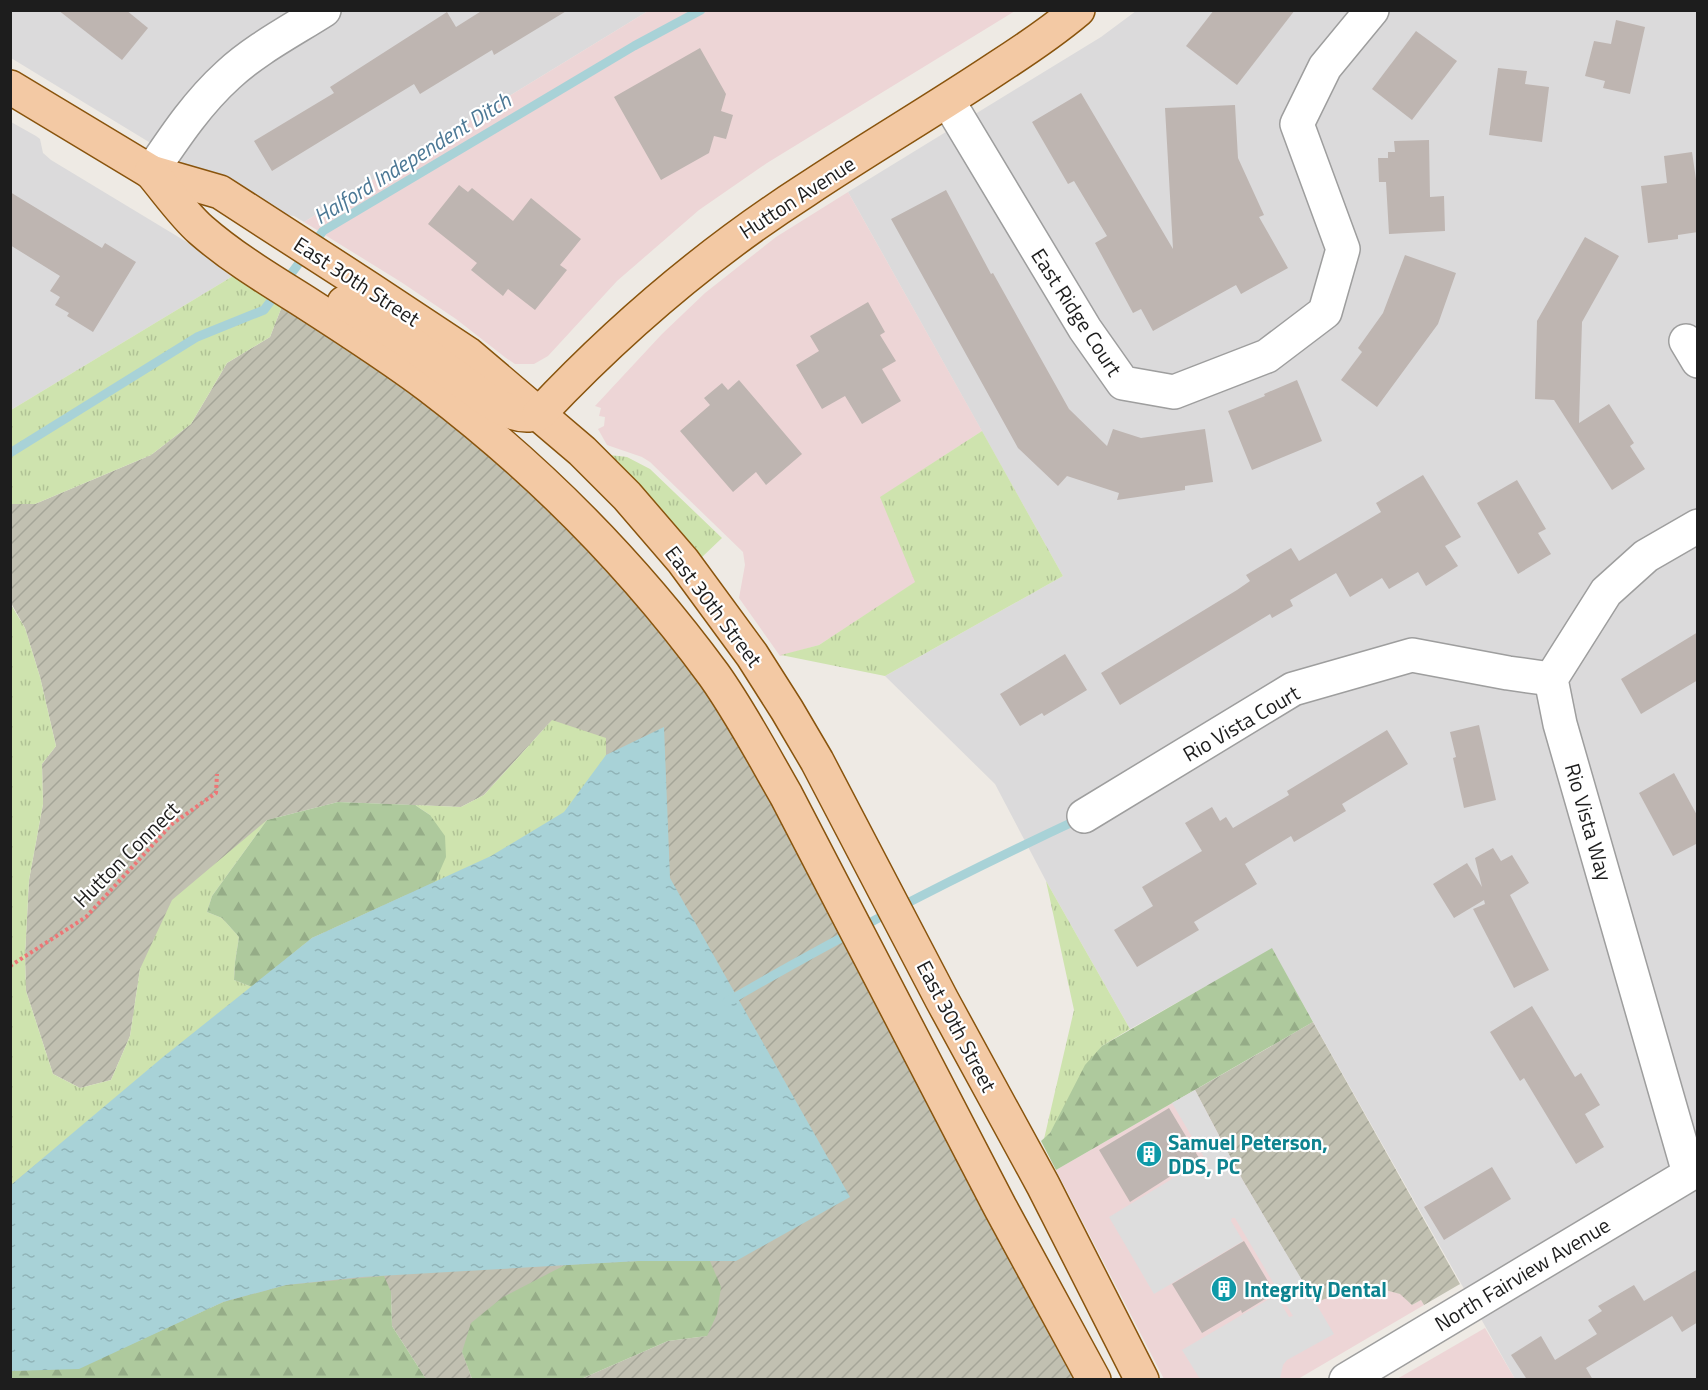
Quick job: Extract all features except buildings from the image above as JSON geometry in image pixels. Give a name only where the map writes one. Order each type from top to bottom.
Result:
[{"type":"main road","name":"Hutton Avenue","points":[[539,414],[652,305],[702,263],[806,189],[948,101],[1056,29],[1078,10]]},
{"type":"main road","name":"East 30th Street","points":[[10,87],[151,172],[220,192],[468,354],[582,451],[627,496],[663,538],[752,655],[817,761],[942,1000],[1043,1185],[1142,1380]]},
{"type":"main road","points":[[151,172],[200,229],[228,251],[346,328],[429,386],[508,451],[601,539],[661,607],[715,676],[751,733],[871,956],[1000,1207],[1094,1380]]},
{"type":"main road","points":[[281,287],[330,297],[358,310],[413,345],[503,410],[523,416],[539,414],[536,452],[538,465],[547,486]]},
{"type":"street","points":[[151,172],[181,128],[207,96],[229,74],[258,51],[324,10]]},
{"type":"street","name":"East Ridge Court","points":[[948,101],[1085,329],[1123,383],[1174,392],[1267,356],[1325,312],[1342,249],[1297,124],[1325,67],[1372,10]]},
{"type":"street","points":[[1551,679],[1574,639],[1606,592],[1646,556],[1698,526]]},
{"type":"street","name":"Rio Vista Court","points":[[1084,816],[1293,689],[1412,655],[1508,674],[1551,679]]},
{"type":"street","name":"Rio Vista Way","points":[[1551,679],[1560,724],[1693,1171]]},
{"type":"street","name":"North Fairview Avenue","points":[[1346,1380],[1693,1171]]},
{"type":"path","name":"Hutton Connect","points":[[10,966],[86,917],[172,824],[216,793],[217,774]]},
{"type":"shaded area","points":[[10,11],[648,11],[304,222],[294,216],[264,212],[11,58]]},
{"type":"shaded area","points":[[648,11],[1015,11],[767,163],[699,210],[617,281],[548,356],[534,364],[515,364],[456,319],[304,222]]},
{"type":"shaded area","points":[[1136,11],[1697,11],[1697,1379],[1515,1379],[1272,949],[1130,1029],[1046,881],[995,784],[885,676],[1063,576],[848,192],[1101,37]]},
{"type":"shaded area","points":[[11,122],[40,139],[43,153],[51,160],[238,273],[11,410]]},
{"type":"shaded area","points":[[848,192],[982,431],[881,497],[916,582],[819,645],[780,656],[739,598],[745,565],[743,552],[650,462],[607,445],[598,429],[604,426],[605,417],[599,416],[601,408],[595,406],[662,334],[705,293],[776,237]]},
{"type":"shaded area","points":[[284,301],[415,387],[588,540],[721,705],[1081,1379],[581,1379],[668,1341],[707,1336],[462,1351],[472,1379],[426,1379],[392,1326],[391,1292],[223,1302],[79,1369],[11,1371],[10,1185],[312,938],[406,895],[552,720],[484,795],[461,807],[338,802],[267,820],[140,969],[130,1036],[111,1080],[80,1088],[53,1074],[26,991],[25,956],[29,880],[43,804],[42,764],[56,746],[40,677],[25,628],[11,603],[11,504],[35,504],[151,455],[191,424],[227,363],[270,337]]},
{"type":"shaded area","points":[[1313,1022],[1460,1284],[1424,1305],[1421,1300],[1412,1305],[1400,1294],[1378,1288],[1353,1287],[1315,1303],[1242,1179],[1195,1090]]},
{"type":"shaded area","points":[[1195,1090],[1315,1302],[1353,1287],[1378,1288],[1401,1294],[1412,1305],[1421,1300],[1424,1305],[1298,1379],[1164,1379],[1056,1170]]},
{"type":"shaded area","points":[[1195,1090],[1242,1179],[1334,1334],[1287,1360],[1283,1365],[1280,1379],[1200,1379],[1182,1350],[1276,1295],[1289,1317],[1293,1316],[1235,1218],[1231,1221],[1243,1241],[1154,1294],[1109,1217],[1205,1159],[1172,1103]]},
{"type":"shaded area","points":[[1485,1328],[1515,1379],[1397,1379]]},
{"type":"green space","points":[[238,273],[284,301],[270,337],[227,363],[191,424],[151,455],[35,504],[11,504],[11,410]]},
{"type":"green space","points":[[982,431],[1063,576],[885,676],[781,655],[819,645],[915,582],[880,497]]},
{"type":"green space","points":[[610,455],[627,457],[650,469],[722,538],[701,558]]},
{"type":"green space","points":[[10,603],[25,628],[40,677],[56,746],[42,764],[43,804],[29,880],[25,956],[26,991],[53,1074],[80,1088],[111,1080],[130,1036],[140,969],[172,900],[267,820],[212,896],[207,912],[222,918],[239,937],[234,980],[252,987],[11,1185]]},
{"type":"green space","points":[[552,720],[606,738],[606,755],[572,841],[495,906],[435,882],[430,815],[415,805],[461,807],[484,795]]},
{"type":"green space","points":[[338,802],[415,805],[430,815],[445,836],[446,857],[435,882],[312,938],[252,987],[234,980],[239,937],[222,918],[207,912],[212,896],[267,820]]},
{"type":"green space","points":[[1046,881],[1130,1029],[1102,1046],[1050,1133],[1044,1139],[1074,1010]]},
{"type":"green space","points":[[1272,948],[1313,1022],[1056,1170],[1041,1141],[1050,1133],[1085,1065],[1102,1046]]},
{"type":"green space","points":[[638,1261],[710,1261],[721,1287],[717,1314],[707,1336],[668,1341],[581,1379],[472,1379],[462,1352],[471,1323],[503,1297],[565,1265]]},
{"type":"green space","points":[[384,1276],[391,1292],[392,1326],[426,1379],[11,1380],[10,1371],[79,1368],[223,1302],[286,1285]]},
{"type":"water","points":[[664,727],[670,878],[850,1197],[736,1261],[638,1261],[362,1277],[286,1285],[223,1302],[79,1369],[11,1371],[11,1185],[163,1057],[312,938],[491,856],[564,812],[606,755]]},
{"type":"waterway","name":"Halford Independent Ditch","points":[[10,453],[197,337],[264,310],[323,231],[634,46],[701,10]]},
{"type":"waterway","points":[[727,1002],[901,906],[1079,819]]},
{"type":"place","name":"Samuel Peterson, DDS, PC","points":[[1149,1154]]},
{"type":"place","name":"Integrity Dental","points":[[1224,1289]]}]
